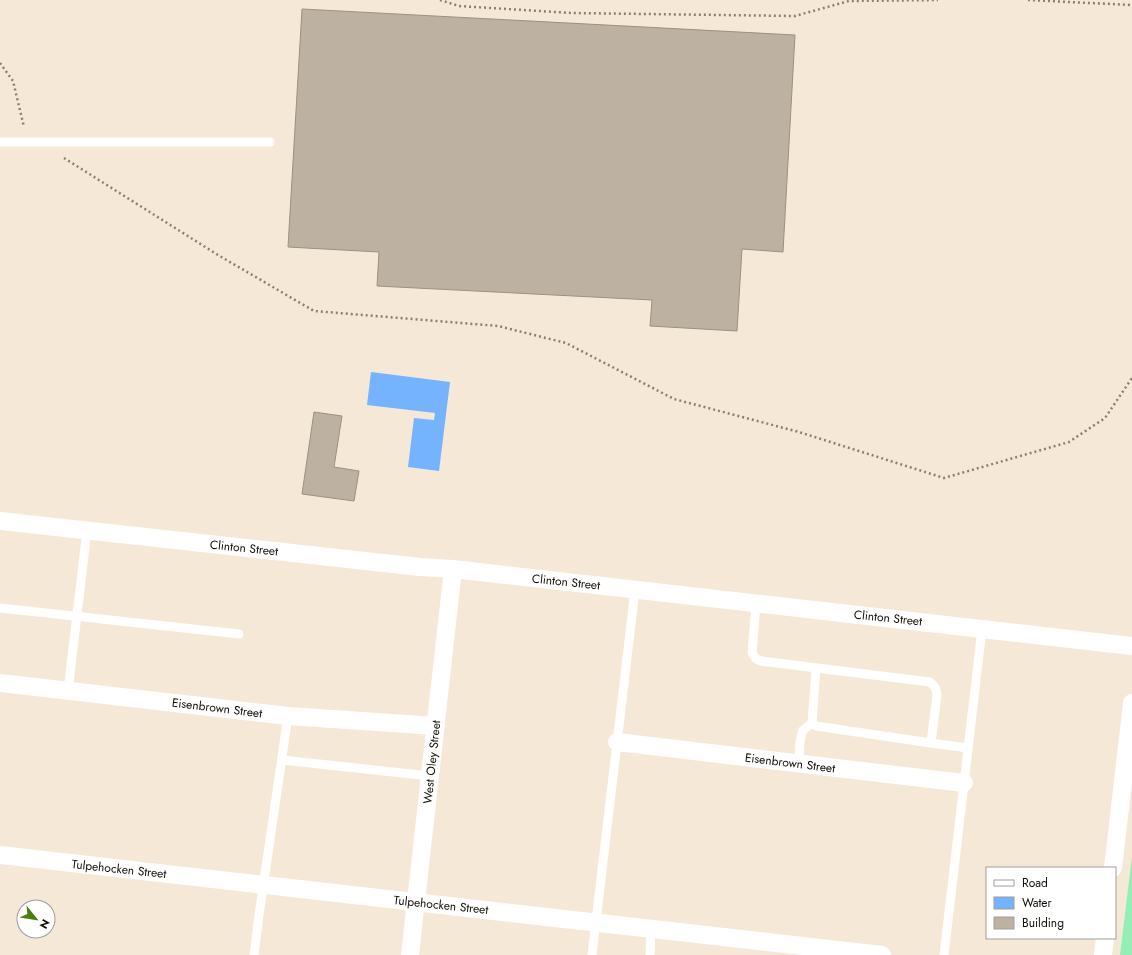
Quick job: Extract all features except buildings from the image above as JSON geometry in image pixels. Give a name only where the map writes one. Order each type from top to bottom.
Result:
[{"type":"street","name":"Clinton Street","points":[[0,521],[412,566],[453,569],[1132,646]]},
{"type":"street","name":"West Oley Street","points":[[410,955],[453,569]]},
{"type":"street","name":"Eisenbrown Street","points":[[0,683],[288,716],[436,726]]},
{"type":"street","points":[[1113,867],[1132,703]]},
{"type":"street","name":"Eisenbrown Street","points":[[617,742],[964,783]]},
{"type":"street","name":"Tulpehocken Street","points":[[0,855],[596,922],[814,951],[882,955]]},
{"type":"street","points":[[1103,955],[1105,939]]},
{"type":"lane","points":[[0,142],[270,142]]},
{"type":"lane","points":[[68,691],[87,530]]},
{"type":"lane","points":[[592,955],[635,590]]},
{"type":"lane","points":[[756,604],[752,653],[761,661],[930,682],[935,687],[937,694],[931,743]]},
{"type":"lane","points":[[0,608],[239,634]]},
{"type":"lane","points":[[944,955],[982,629]]},
{"type":"lane","points":[[799,764],[800,741],[803,730],[812,723],[816,668]]},
{"type":"lane","points":[[254,955],[288,716]]},
{"type":"lane","points":[[812,723],[816,726],[968,748]]},
{"type":"lane","points":[[282,760],[430,776]]},
{"type":"lane","points":[[650,955],[651,929]]},
{"type":"path","points":[[440,0],[459,6],[571,13],[795,16],[850,1],[938,0]]},
{"type":"path","points":[[1028,0],[1132,5]]},
{"type":"path","points":[[0,63],[13,81],[25,134],[218,255],[314,311],[498,326],[566,343],[674,399],[799,432],[944,478],[1069,442],[1106,418],[1132,378]]},
{"type":"green space","points":[[1132,856],[1132,955],[1120,955]]},
{"type":"water","points":[[371,372],[450,382],[439,471],[408,467],[414,418],[434,420],[435,413],[367,405]]}]
